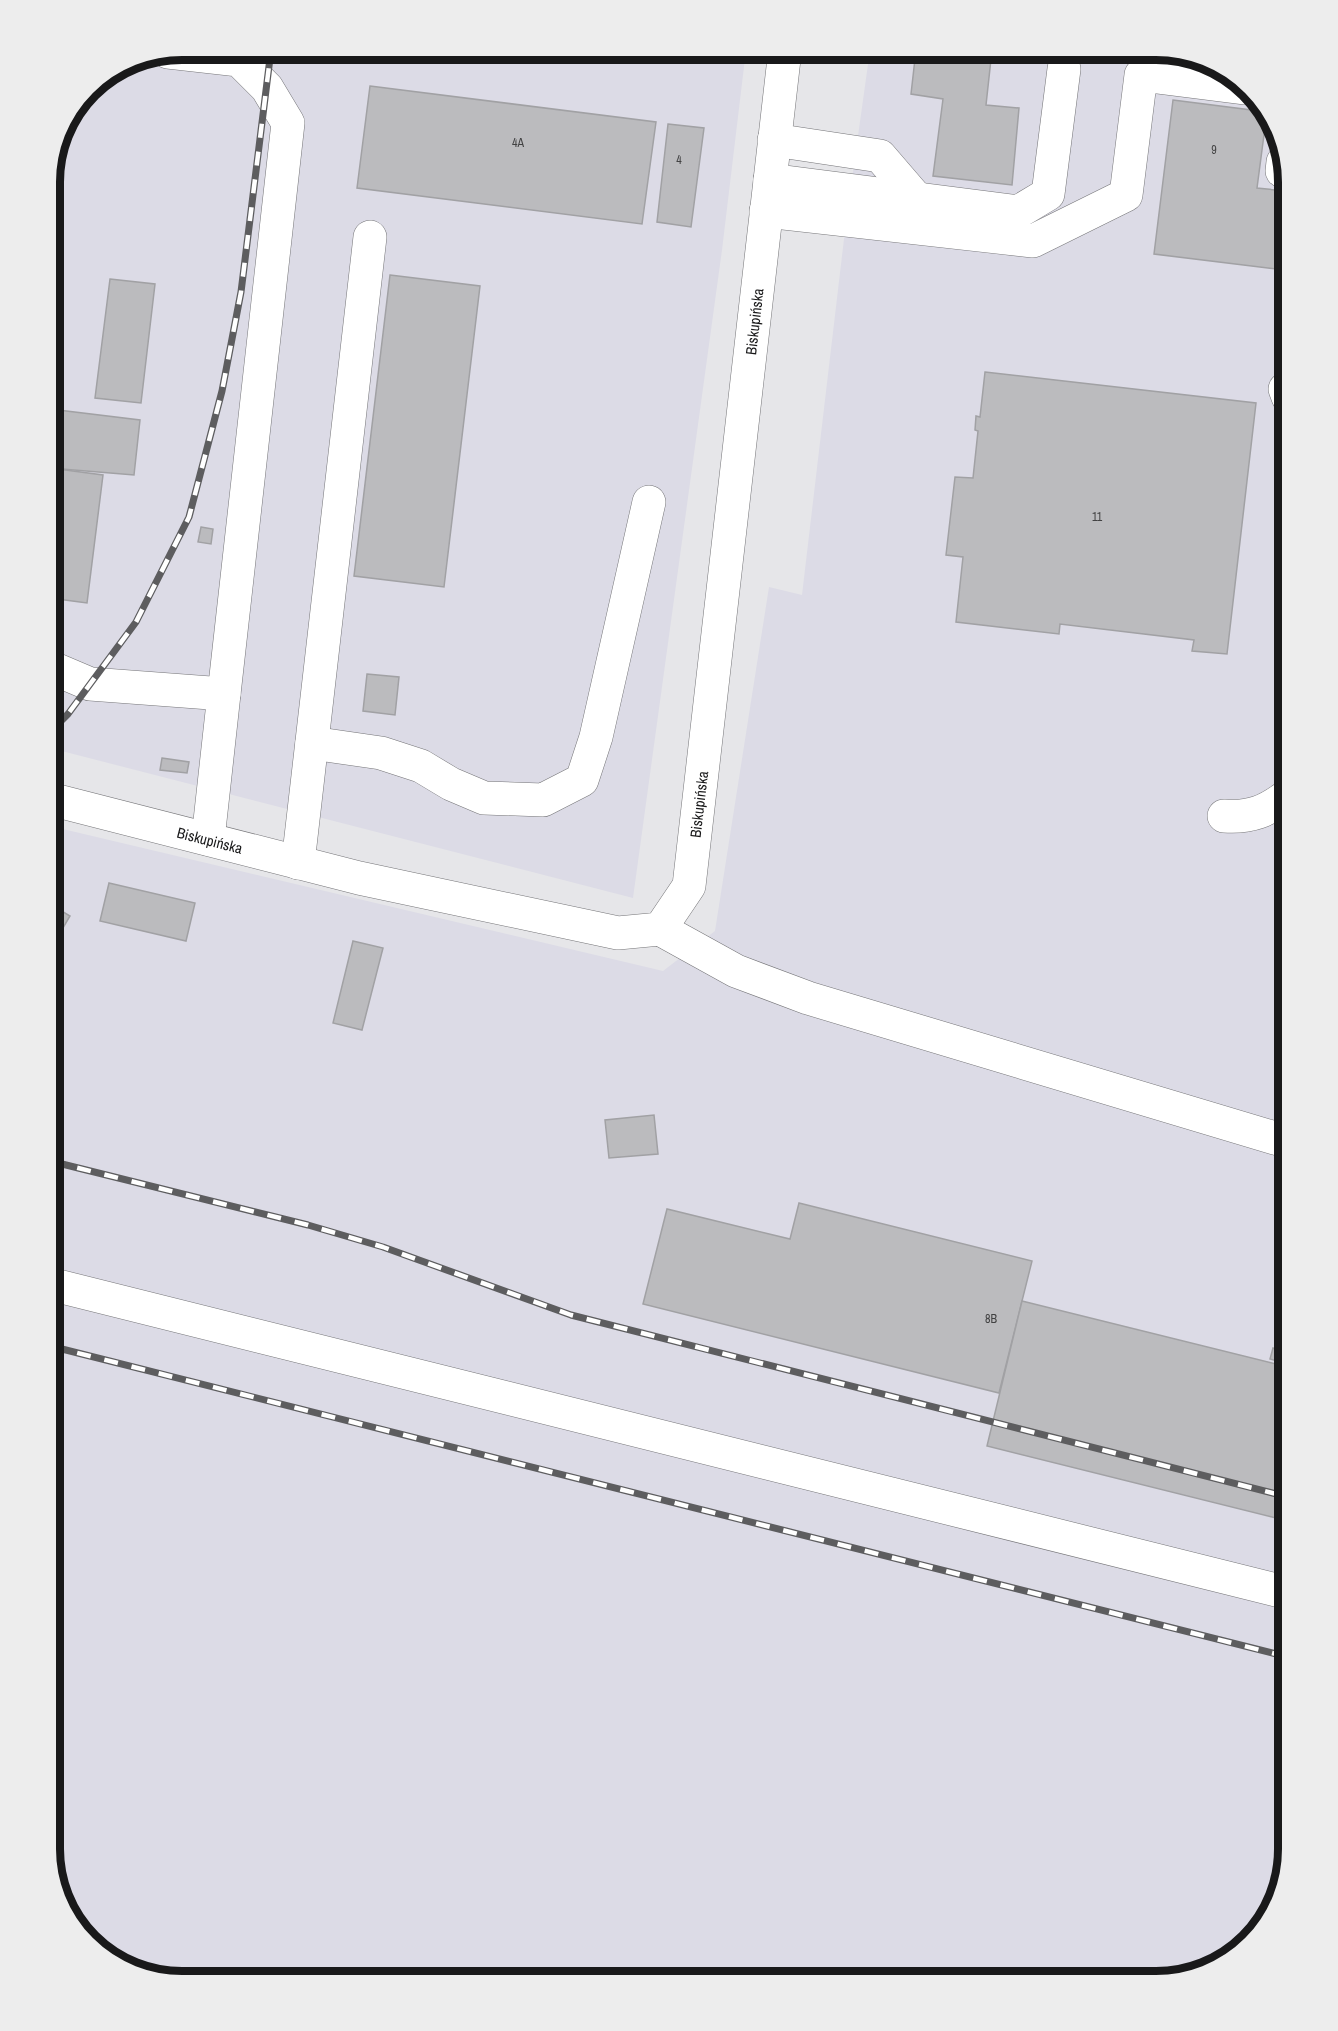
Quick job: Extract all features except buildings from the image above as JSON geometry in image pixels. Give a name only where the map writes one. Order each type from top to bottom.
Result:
[{"type":"street","points":[[208,839],[288,123],[267,87],[239,60]]},
{"type":"street","name":"Biskupińska","points":[[60,802],[298,863],[618,933],[660,929],[689,886],[784,60]]},
{"type":"street","points":[[768,195],[916,199],[1018,212],[1048,194],[1065,69]]},
{"type":"street","points":[[768,195],[1033,241],[1126,195],[1141,75],[1232,86]]},
{"type":"street","points":[[774,140],[880,156],[916,199]]},
{"type":"street","points":[[298,863],[370,237]]},
{"type":"street","points":[[312,743],[381,753],[421,766],[451,784],[484,798],[543,800],[582,780],[596,737],[649,502]]},
{"type":"street","points":[[60,671],[90,684],[224,694]]},
{"type":"street","points":[[1224,816],[1247,817],[1271,808],[1278,803]]},
{"type":"street","points":[[660,929],[736,971],[808,998],[1278,1139]]},
{"type":"street","points":[[60,1286],[1278,1591]]},
{"type":"shaded area","points":[[174,60],[745,60],[722,250],[633,898],[60,751],[60,174],[64,150],[76,121],[101,90],[121,76],[143,66]]},
{"type":"shaded area","points":[[869,60],[1164,60],[1188,64],[1217,76],[1242,96],[1262,121],[1274,150],[1278,182],[1278,1849],[1274,1881],[1269,1896],[1253,1923],[1230,1946],[1217,1955],[1188,1967],[1156,1971],[174,1971],[135,1962],[108,1946],[85,1923],[69,1896],[61,1865],[60,828],[663,971],[715,931],[769,587],[802,595],[846,222]]},
{"type":"railway","points":[[60,722],[136,622],[189,517],[222,391],[241,292],[270,60]]},
{"type":"railway","points":[[60,1163],[308,1225],[383,1247],[571,1315],[1278,1494]]},
{"type":"railway","points":[[60,1349],[1278,1654]]}]
